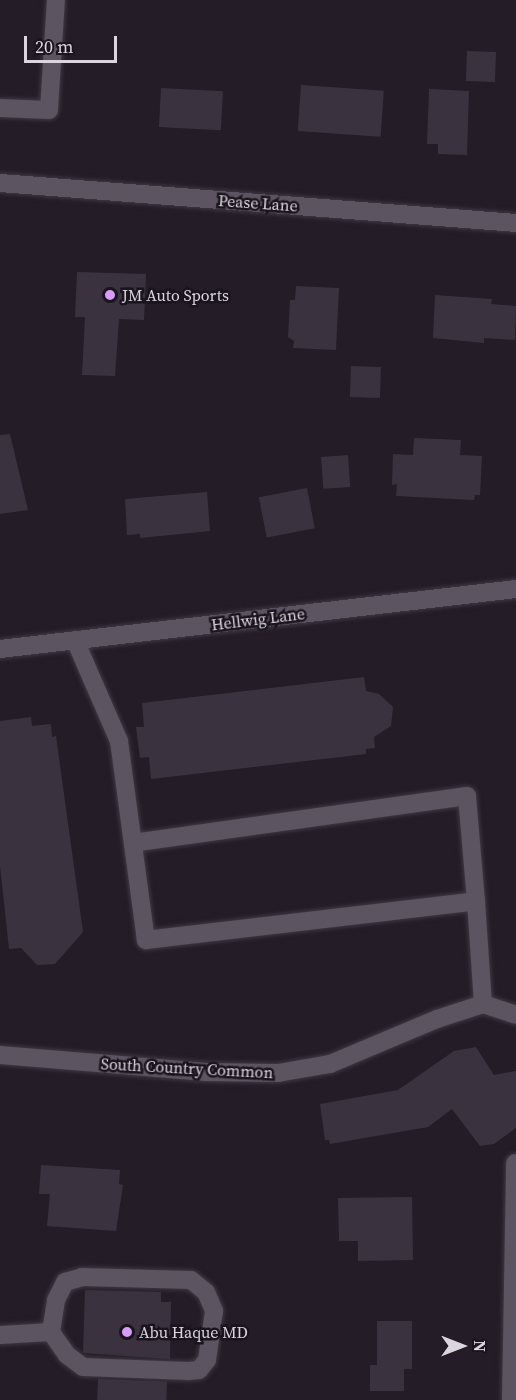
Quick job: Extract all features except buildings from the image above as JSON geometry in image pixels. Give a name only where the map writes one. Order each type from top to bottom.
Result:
[{"type":"street","points":[[0,108],[49,110],[56,0]]},
{"type":"street","name":"Pease Lane","points":[[0,183],[516,222]]},
{"type":"street","name":"Hellwig Lane","points":[[0,649],[516,589]]},
{"type":"street","points":[[75,640],[119,741],[146,940],[476,901]]},
{"type":"street","points":[[133,843],[467,796],[483,1004],[516,1015]]},
{"type":"street","name":"South Country Common","points":[[0,1055],[206,1072],[278,1073],[330,1064],[437,1019],[483,1004]]},
{"type":"street","points":[[512,1400],[515,1163]]},
{"type":"street","points":[[82,1277],[191,1280],[206,1292],[214,1311],[207,1360],[199,1370],[83,1367],[67,1355],[51,1332],[56,1300],[65,1282],[82,1277]]},
{"type":"street","points":[[0,1335],[51,1332]]},
{"type":"place","name":"JM Auto Sports","points":[[110,295]]},
{"type":"place","name":"Abu Haque MD","points":[[127,1332]]}]
